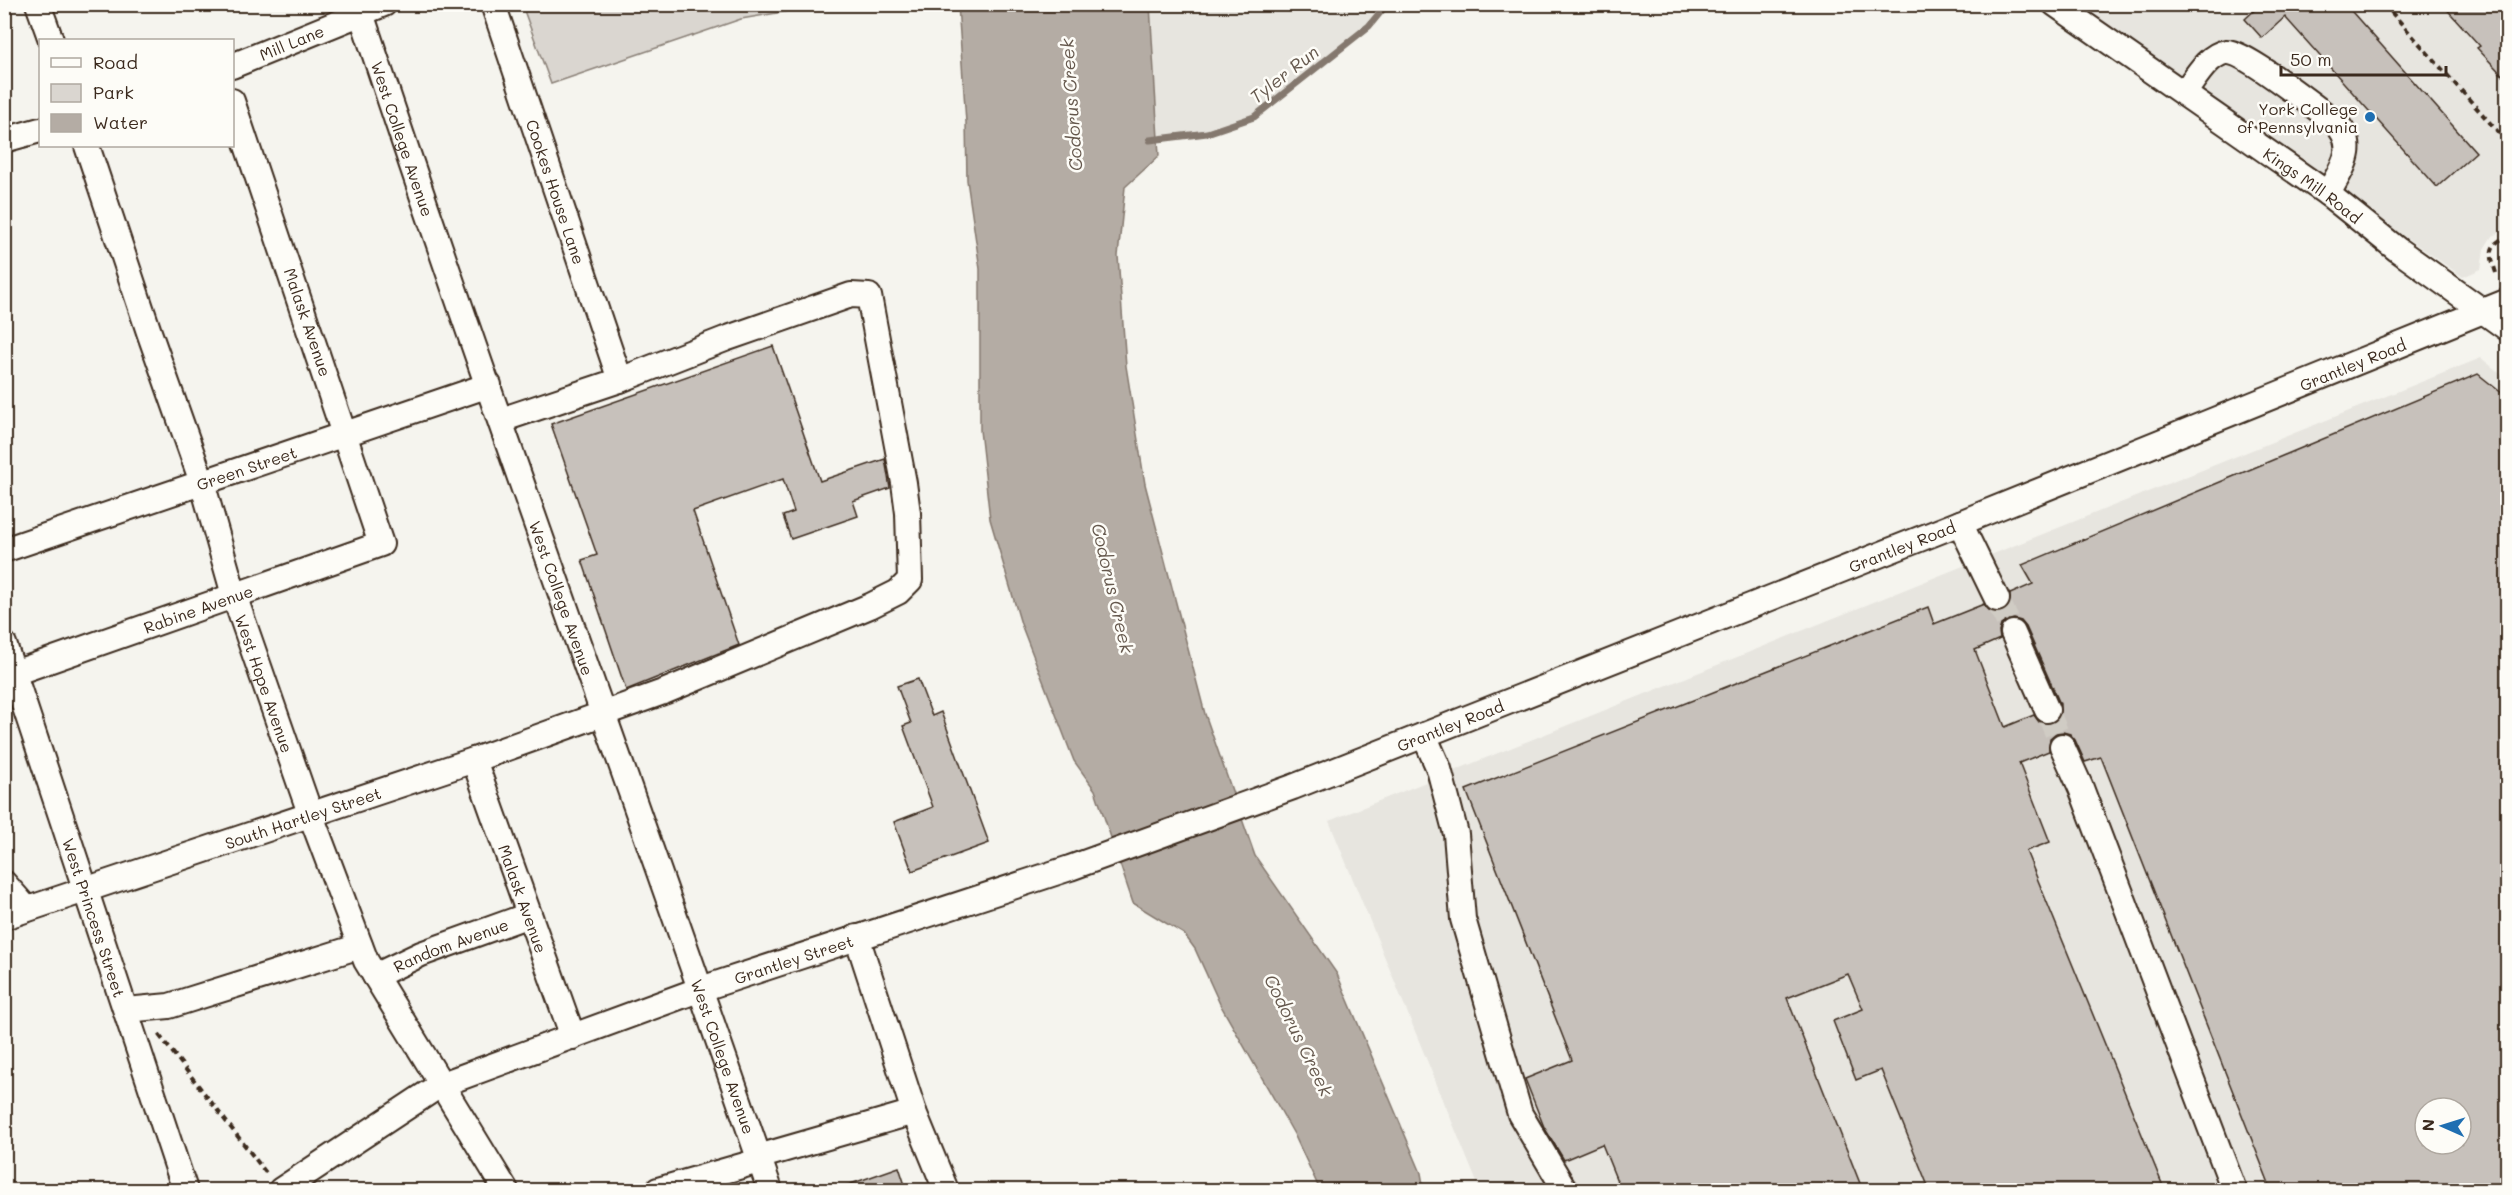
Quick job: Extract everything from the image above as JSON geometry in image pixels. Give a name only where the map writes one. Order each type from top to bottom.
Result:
[{"type":"street","points":[[38,4],[51,39]]},
{"type":"street","name":"Mill Lane","points":[[234,65],[359,9],[384,4]]},
{"type":"street","name":"Cookes House Lane","points":[[493,4],[620,380]]},
{"type":"street","name":"Kings Mill Road","points":[[2055,4],[2328,194],[2398,250],[2508,329]]},
{"type":"street","name":"West College Avenue","points":[[359,9],[601,713],[701,989],[770,1191]]},
{"type":"street","points":[[2184,93],[2213,58],[2225,52],[2235,52],[2254,64],[2345,131],[2348,151],[2328,194]]},
{"type":"street","name":"Malask Avenue","points":[[234,107],[381,544]]},
{"type":"street","points":[[4,140],[39,130]]},
{"type":"street","name":"West Hope Avenue","points":[[87,147],[202,482],[234,595],[310,813],[360,946],[440,1085],[506,1191]]},
{"type":"street","name":"South Hartley Street","points":[[16,913],[474,760],[666,691],[870,606],[898,592],[910,580],[908,513],[904,483],[869,296],[851,295],[725,339],[620,380]]},
{"type":"street","name":"Grantley Road","points":[[1293,787],[1960,523],[2508,301]]},
{"type":"street","points":[[501,420],[620,380]]},
{"type":"street","name":"Green Street","points":[[4,550],[489,386]]},
{"type":"street","points":[[1960,523],[1997,599]]},
{"type":"street","name":"Rabine Avenue","points":[[14,673],[381,544]]},
{"type":"street","points":[[2013,633],[2046,710]]},
{"type":"street","name":"West Princess Street","points":[[4,644],[87,889],[132,1009],[185,1191]]},
{"type":"street","points":[[1424,735],[1438,769],[1456,834],[1463,919],[1520,1114],[1565,1191]]},
{"type":"street","points":[[2062,746],[2081,788],[2234,1191]]},
{"type":"street","name":"Malask Avenue","points":[[474,760],[573,1038]]},
{"type":"street","name":"Grantley Street","points":[[277,1186],[440,1085],[573,1038],[701,989],[1070,868],[1293,787]]},
{"type":"street","points":[[4,884],[16,913]]},
{"type":"street","name":"Random Avenue","points":[[375,975],[421,954],[529,915]]},
{"type":"street","points":[[858,937],[914,1112],[946,1191]]},
{"type":"street","points":[[132,1009],[169,1006],[360,946]]},
{"type":"street","points":[[658,1191],[914,1112]]},
{"type":"path","points":[[2384,4],[2508,143]]},
{"type":"path","points":[[2496,273],[2492,260],[2492,248],[2499,240],[2508,236]]},
{"type":"path","points":[[132,1009],[277,1186]]},
{"type":"shaded area","points":[[1150,4],[1387,5],[1369,26],[1264,111],[1230,127],[1207,133],[1158,139]]},
{"type":"shaded area","name":"York College of Pennsylvania","points":[[2071,5],[2507,5],[2507,229],[2492,236],[2484,249],[2481,269],[2463,277]]},
{"type":"shaded area","points":[[2481,358],[2507,379],[2507,1190],[1480,1190],[1329,821]]},
{"type":"green space","points":[[522,4],[824,5],[741,19],[551,84]]},
{"type":"water","name":"Codorus Creek","points":[[958,5],[1150,5],[1159,156],[1125,187],[1118,256],[1126,366],[1145,484],[1205,714],[1255,856],[1337,974],[1421,1173],[1424,1190],[1320,1190],[1294,1134],[1220,1004],[1195,949],[1184,934],[1133,903],[1095,790],[1074,761],[1021,624],[990,519],[980,430],[980,269],[967,180],[966,122]]},
{"type":"building","points":[[2261,4],[2345,4],[2476,152],[2437,187],[2285,17],[2262,38],[2245,19]]},
{"type":"building","points":[[2442,4],[2508,4],[2508,81],[2477,48],[2480,46]]},
{"type":"building","points":[[773,346],[820,481],[885,459],[890,488],[853,501],[858,516],[791,539],[783,516],[794,512],[783,479],[693,511],[739,645],[626,690],[582,560],[597,555],[551,424]]},
{"type":"building","points":[[2478,374],[2508,398],[2508,1191],[2272,1191],[2101,757],[2085,762],[2075,740],[2070,734],[2063,732],[2056,733],[2050,738],[2049,751],[2019,763],[2050,842],[2026,851],[2165,1191],[1930,1191],[1881,1070],[1856,1080],[1833,1021],[1863,1009],[1848,974],[1787,998],[1863,1191],[1621,1191],[1602,1144],[1564,1160],[1544,1127],[1525,1079],[1572,1060],[1466,790],[1928,607],[1934,624],[1984,604],[1990,611],[2003,612],[2009,606],[2010,594],[2033,584],[2022,565]],"holes":[[[2007,620],[2021,621],[2026,627],[2060,704],[2059,718],[2052,723],[2039,722],[2034,715],[2005,727],[1975,650],[2000,639],[2001,625]]]},
{"type":"building","points":[[918,679],[932,716],[941,712],[989,843],[912,871],[894,822],[933,807],[903,726],[911,723],[897,686]]},
{"type":"building","points":[[899,1167],[907,1191],[839,1191],[839,1188]]},
{"type":"waterway","name":"Tyler Run","points":[[1150,140],[1207,133],[1254,117],[1369,26],[1387,4]]},
{"type":"tunnel","points":[[1997,599],[2013,633]]},
{"type":"tunnel","points":[[2047,710],[2062,746]]},
{"type":"place","name":"York College of Pennsylvania","points":[[2370,117]]}]
